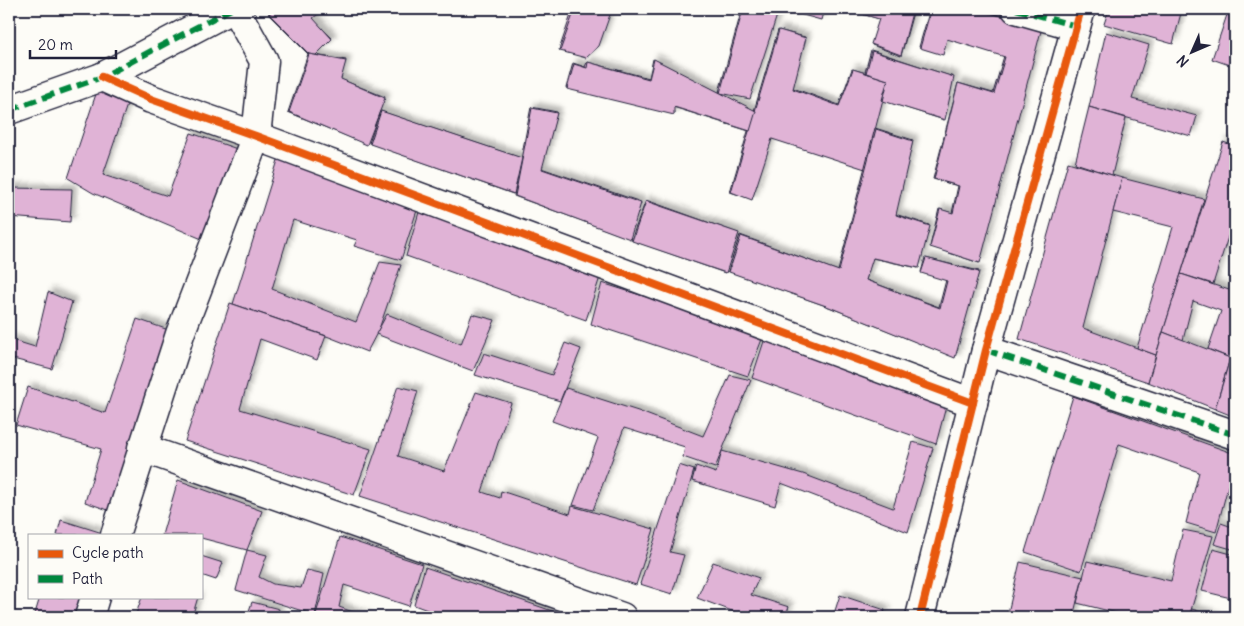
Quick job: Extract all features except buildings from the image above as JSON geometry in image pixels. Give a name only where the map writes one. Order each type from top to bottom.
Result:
[{"type":"street","points":[[9,110],[102,77],[231,9]]},
{"type":"street","points":[[115,534],[180,334],[256,136],[264,61],[235,9]]},
{"type":"street","points":[[920,617],[986,350],[1078,18],[1016,9]]},
{"type":"street","points":[[102,77],[151,99],[256,136],[973,403]]},
{"type":"street","points":[[986,350],[1235,435]]},
{"type":"street","points":[[142,448],[573,609],[622,617]]},
{"type":"street","points":[[88,617],[95,598]]},
{"type":"marked path","points":[[9,110],[102,77],[231,9]]},
{"type":"marked path","points":[[1016,9],[1076,26]]},
{"type":"marked path","points":[[986,350],[1235,435]]},
{"type":"cycle path","points":[[920,617],[986,350],[1081,9]]},
{"type":"cycle path","points":[[102,77],[151,99],[256,136],[973,403]]}]
